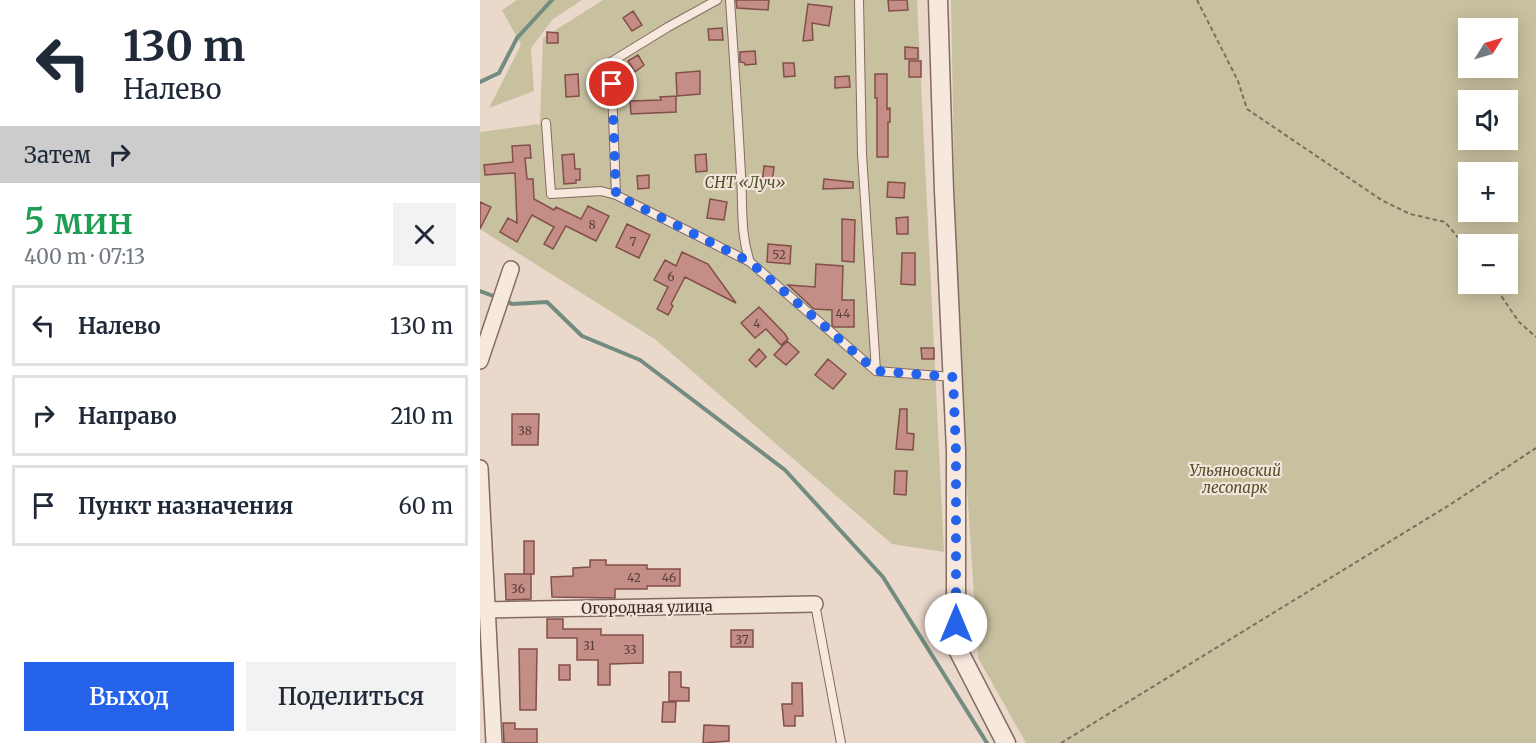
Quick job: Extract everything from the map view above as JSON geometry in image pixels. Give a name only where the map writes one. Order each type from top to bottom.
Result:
[{"type":"street","points":[[938,0],[956,451],[956,646],[1006,743]]},
{"type":"street","points":[[480,361],[511,269]]},
{"type":"street","points":[[480,468],[484,610],[494,743]]},
{"type":"street","name":"Огородная улица","points":[[484,610],[814,604]]},
{"type":"lane","points":[[616,195],[611,62],[717,0]]},
{"type":"lane","points":[[730,0],[743,230],[750,262]]},
{"type":"lane","points":[[859,0],[862,154],[876,371]]},
{"type":"lane","points":[[546,123],[551,194],[601,191],[616,195],[750,262],[876,371],[953,377]]},
{"type":"lane","points":[[814,604],[841,743]]},
{"type":"path","points":[[1197,0],[1238,81],[1247,109],[1383,201],[1410,214],[1445,222],[1458,237]]},
{"type":"path","points":[[1500,294],[1519,322],[1536,337]]},
{"type":"path","points":[[1061,743],[1451,504],[1536,448]]},
{"type":"green space","points":[[517,0],[582,0],[553,19],[531,48],[534,91],[489,108],[521,45],[502,10]]},
{"type":"green space","name":"СНТ «Луч»","points":[[603,0],[917,0],[944,552],[892,544],[656,340],[480,229],[480,132],[540,124],[543,38]]},
{"type":"green space","name":"Ульяновский лесопарк","points":[[951,0],[1536,0],[1536,743],[1026,743],[978,658],[957,332]]},
{"type":"building","points":[[736,0],[769,0],[768,10],[737,8]]},
{"type":"building","points":[[888,0],[907,0],[908,10],[889,11]]},
{"type":"building","points":[[808,4],[832,7],[829,26],[812,23],[813,40],[803,41]]},
{"type":"building","points":[[633,11],[642,25],[632,31],[623,18]]},
{"type":"building","points":[[722,28],[723,40],[709,40],[708,29]]},
{"type":"building","points":[[547,32],[558,33],[558,43],[547,43]]},
{"type":"building","points":[[905,47],[918,48],[918,59],[905,59]]},
{"type":"building","points":[[755,51],[756,64],[745,65],[740,62],[740,52]]},
{"type":"building","points":[[638,55],[644,65],[635,72],[628,61]]},
{"type":"building","points":[[909,61],[921,61],[921,77],[909,77]]},
{"type":"building","points":[[783,63],[794,63],[795,76],[784,77]]},
{"type":"building","points":[[700,71],[700,94],[677,96],[676,73]]},
{"type":"building","points":[[578,74],[579,96],[566,97],[565,75]]},
{"type":"building","points":[[875,74],[887,74],[887,109],[890,108],[888,157],[877,157]]},
{"type":"building","points":[[849,76],[850,87],[835,88],[835,77]]},
{"type":"building","points":[[676,96],[676,112],[631,114],[630,101],[661,100],[660,97]]},
{"type":"building","points":[[530,145],[531,158],[525,158],[527,179],[533,179],[534,199],[554,210],[556,207],[581,219],[588,206],[609,216],[596,241],[566,226],[553,249],[544,244],[554,227],[532,215],[517,242],[500,232],[508,218],[517,223],[515,173],[485,175],[484,165],[513,162],[512,146]]},
{"type":"building","points":[[574,154],[575,169],[580,169],[580,180],[576,180],[576,183],[564,184],[562,155]]},
{"type":"building","points":[[706,154],[707,171],[696,172],[695,155]]},
{"type":"building","points":[[764,166],[774,167],[772,184],[762,183]]},
{"type":"building","points":[[649,175],[649,188],[638,189],[637,176]]},
{"type":"building","points":[[824,179],[853,182],[853,188],[823,189]]},
{"type":"building","points":[[888,182],[905,183],[904,198],[887,197]]},
{"type":"building","points":[[710,199],[727,202],[724,220],[707,218]]},
{"type":"building","points":[[480,202],[491,207],[480,229]]},
{"type":"building","points":[[908,217],[908,234],[897,234],[896,218]]},
{"type":"building","points":[[842,219],[855,220],[854,262],[842,261]]},
{"type":"building","points":[[627,224],[650,235],[639,258],[616,247]]},
{"type":"building","points":[[768,244],[791,246],[790,264],[767,262]]},
{"type":"building","points":[[682,252],[708,264],[736,303],[685,277],[668,315],[657,309],[668,287],[654,280],[665,260],[676,266]]},
{"type":"building","points":[[902,253],[915,253],[915,285],[901,284]]},
{"type":"building","points":[[816,264],[843,266],[842,300],[854,300],[854,327],[834,327],[832,310],[814,309],[788,285],[815,287]]},
{"type":"building","points":[[759,307],[788,339],[781,345],[766,329],[755,338],[741,323]]},
{"type":"building","points":[[787,341],[799,352],[786,365],[774,355]]},
{"type":"building","points":[[921,348],[934,348],[934,359],[922,359]]},
{"type":"building","points":[[759,349],[766,357],[756,367],[749,360]]},
{"type":"building","points":[[828,359],[846,374],[833,389],[815,375]]},
{"type":"building","points":[[900,409],[907,409],[907,433],[914,434],[913,450],[896,449]]},
{"type":"building","points":[[512,414],[539,414],[538,445],[512,445]]},
{"type":"building","points":[[895,471],[907,471],[906,495],[894,494]]},
{"type":"building","points":[[524,541],[534,541],[534,574],[524,574]]},
{"type":"building","points":[[590,560],[606,560],[606,565],[647,565],[647,569],[680,569],[680,586],[615,589],[615,598],[552,597],[551,577],[573,576],[573,568],[590,567]]},
{"type":"building","points":[[505,574],[531,574],[531,599],[506,600]]},
{"type":"building","points":[[547,619],[563,619],[563,629],[601,629],[601,635],[643,635],[643,663],[610,664],[610,685],[598,685],[598,660],[577,660],[577,638],[547,638]]},
{"type":"building","points":[[731,630],[753,630],[753,647],[731,647]]},
{"type":"building","points":[[519,649],[537,649],[536,710],[520,710]]},
{"type":"building","points":[[559,665],[570,665],[570,680],[559,680]]},
{"type":"building","points":[[669,672],[681,672],[681,687],[689,688],[689,701],[669,701]]},
{"type":"building","points":[[792,683],[802,683],[803,716],[795,716],[795,726],[784,726],[782,704],[792,704]]},
{"type":"building","points":[[663,702],[676,702],[675,722],[662,722]]},
{"type":"building","points":[[503,723],[515,723],[515,729],[537,729],[537,743],[504,743]]},
{"type":"building","points":[[704,725],[729,726],[729,741],[703,743]]},
{"type":"waterway","points":[[480,82],[499,73],[517,38],[552,0]]},
{"type":"waterway","points":[[480,291],[496,297]]},
{"type":"waterway","points":[[506,301],[512,304],[547,302],[582,336],[640,360],[785,470],[883,577],[987,743]]},
{"type":"route","points":[[612,84],[616,195],[750,262],[876,371],[953,377],[956,451],[956,624]]}]
